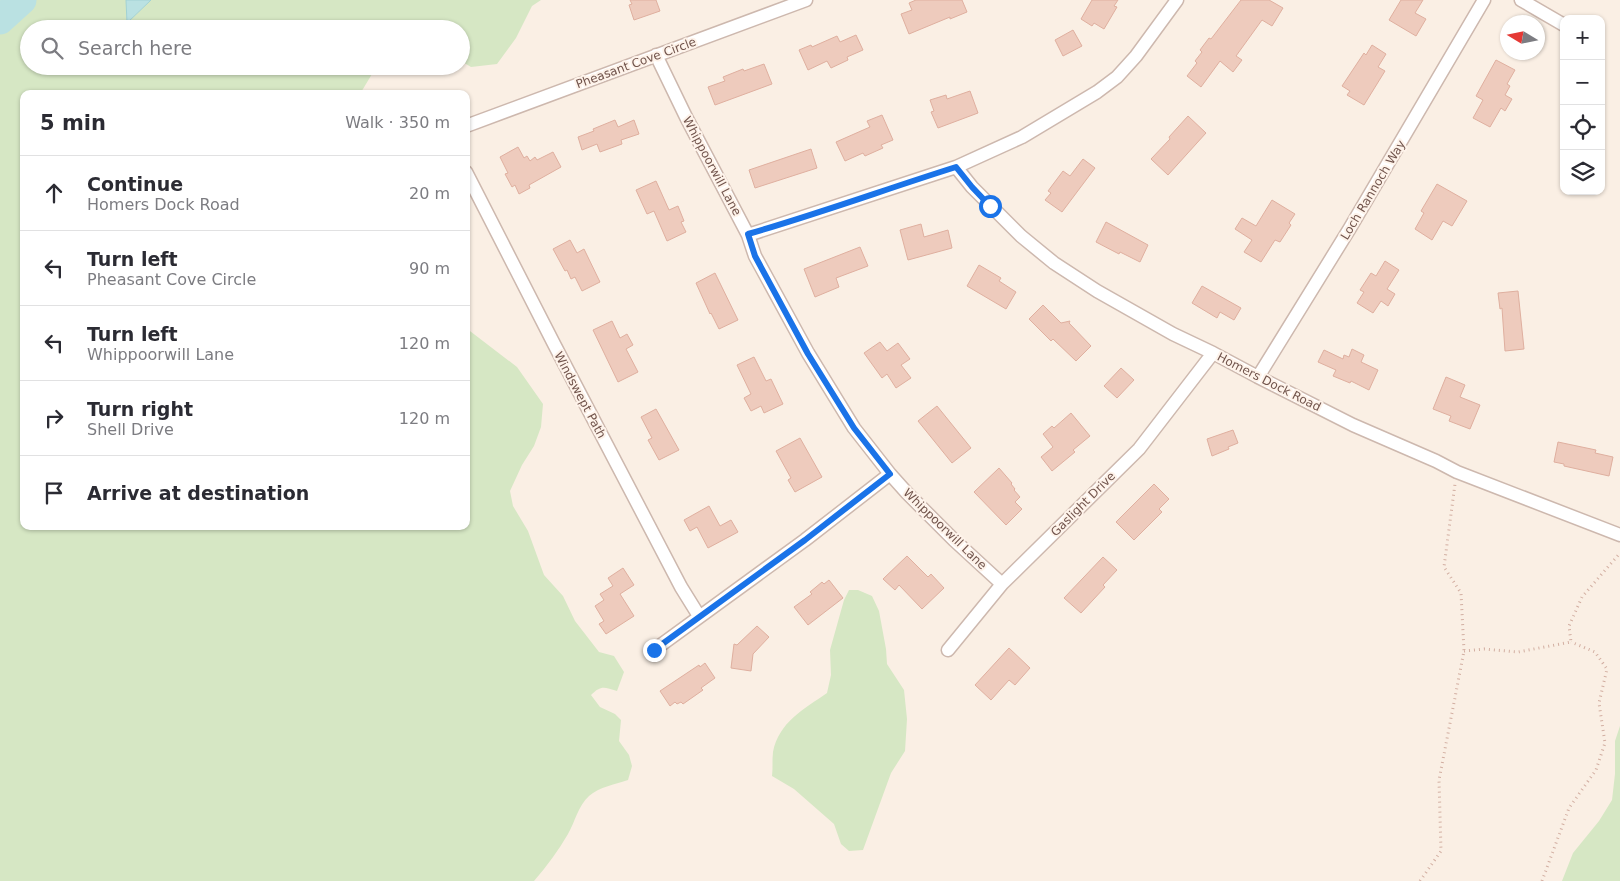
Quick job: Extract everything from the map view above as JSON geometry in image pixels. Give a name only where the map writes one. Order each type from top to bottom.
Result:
[{"type":"street","name":"Pheasant Cove Circle","points":[[470,125],[806,0]]},
{"type":"street","points":[[748,234],[794,221],[956,167],[1022,137],[1097,92],[1117,77],[1136,56],[1177,0]]},
{"type":"street","name":"Loch Rannoch Way","points":[[1258,377],[1355,220],[1484,0]]},
{"type":"street","points":[[1521,0],[1560,23]]},
{"type":"street","name":"Whippoorwill Lane","points":[[656,55],[686,117],[748,234],[755,256],[808,354],[854,428],[890,474],[954,540],[1002,584]]},
{"type":"street","name":"Homers Dock Road","points":[[956,167],[972,187],[1020,236],[1054,263],[1165,329],[1353,425],[1457,472],[1620,535]]},
{"type":"street","name":"Windswept Path","points":[[470,180],[672,571],[699,616]]},
{"type":"street","name":"Gaslight Drive","points":[[948,650],[1002,584],[1139,449],[1213,353]]},
{"type":"street","points":[[654,650],[805,540],[890,474]]},
{"type":"path","points":[[1420,881],[1441,851],[1439,780],[1464,651],[1461,592],[1444,567],[1457,472]]},
{"type":"path","points":[[1571,642],[1569,626],[1582,597],[1620,553]]},
{"type":"path","points":[[1464,651],[1484,649],[1518,652],[1571,642],[1595,652],[1608,669],[1599,703],[1605,743],[1596,770],[1569,808],[1542,881]]},
{"type":"green space","points":[[0,0],[126,0],[127,20],[20,20],[20,75],[371,75],[362,90],[20,90],[20,530],[470,530],[470,331],[517,367],[543,404],[541,427],[534,446],[522,465],[510,491],[513,506],[528,531],[544,575],[563,596],[575,621],[599,652],[614,656],[624,672],[617,691],[603,688],[591,695],[600,707],[615,714],[621,720],[619,741],[629,755],[632,766],[628,780],[598,790],[585,800],[564,840],[534,881],[0,881]]},
{"type":"green space","points":[[151,0],[541,0],[532,6],[516,38],[497,64],[471,67],[470,20],[130,20]]},
{"type":"green space","points":[[849,590],[858,590],[872,596],[879,611],[887,664],[904,690],[907,719],[905,751],[891,773],[863,850],[849,851],[841,844],[834,824],[794,789],[772,776],[773,752],[781,732],[801,711],[827,693],[831,675],[830,650],[844,600]]},
{"type":"green space","points":[[1620,726],[1620,881],[1562,881],[1573,853],[1599,821],[1612,800],[1615,774],[1615,741]]},
{"type":"water","points":[[126,0],[151,0],[130,20],[127,20]]},
{"type":"building","points":[[630,0],[656,0],[660,11],[634,20],[629,5],[632,4]]},
{"type":"building","points":[[916,0],[962,0],[967,12],[909,34],[901,14],[912,10],[909,3]]},
{"type":"building","points":[[1092,0],[1118,0],[1114,6],[1117,7],[1104,29],[1094,23],[1092,26],[1081,19]]},
{"type":"building","points":[[1241,0],[1269,0],[1283,8],[1272,26],[1262,20],[1236,56],[1242,60],[1233,72],[1220,61],[1201,87],[1187,76],[1197,63],[1195,61],[1202,52],[1200,50],[1209,38],[1211,39]]},
{"type":"building","points":[[1401,0],[1423,0],[1415,13],[1426,19],[1416,36],[1389,20]]},
{"type":"building","points":[[1073,30],[1082,46],[1063,56],[1055,40]]},
{"type":"building","points":[[856,35],[863,50],[847,57],[848,60],[831,68],[827,61],[808,70],[799,50],[811,45],[812,47],[837,36],[840,42]]},
{"type":"building","points":[[1372,45],[1386,54],[1378,67],[1385,71],[1364,105],[1347,95],[1350,91],[1342,86],[1364,53],[1366,55]]},
{"type":"building","points":[[1496,60],[1515,70],[1507,84],[1510,86],[1505,95],[1512,99],[1505,111],[1501,108],[1490,127],[1473,118],[1483,100],[1476,96]]},
{"type":"building","points":[[764,64],[772,84],[715,105],[708,87],[725,81],[723,77],[743,69],[744,71]]},
{"type":"building","points":[[970,91],[978,113],[938,128],[931,112],[934,111],[930,100],[946,95],[947,99]]},
{"type":"building","points":[[882,115],[893,140],[881,145],[883,148],[865,156],[863,153],[845,161],[836,142],[870,127],[867,121]]},
{"type":"building","points":[[1188,116],[1206,133],[1168,175],[1151,159]]},
{"type":"building","points":[[615,120],[618,127],[634,120],[639,134],[621,140],[622,144],[600,152],[597,144],[582,150],[578,137]]},
{"type":"building","points":[[518,147],[524,158],[527,156],[530,161],[535,157],[537,160],[553,152],[561,167],[529,185],[530,188],[519,194],[515,185],[512,187],[505,174],[508,173],[500,157]]},
{"type":"building","points":[[811,149],[817,168],[755,188],[749,170]]},
{"type":"building","points":[[1083,159],[1095,168],[1062,212],[1045,200],[1051,193],[1048,191],[1063,171],[1070,176]]},
{"type":"building","points":[[656,181],[669,210],[678,206],[684,221],[681,222],[686,232],[667,241],[654,211],[647,214],[636,190]]},
{"type":"building","points":[[1437,184],[1467,201],[1452,226],[1443,221],[1432,240],[1415,229],[1424,213],[1421,211]]},
{"type":"building","points":[[1272,200],[1295,214],[1289,223],[1291,225],[1280,242],[1275,240],[1261,262],[1244,252],[1252,240],[1235,229],[1242,218],[1256,226]]},
{"type":"building","points":[[1106,222],[1148,245],[1140,262],[1096,242]]},
{"type":"building","points":[[921,224],[924,237],[948,230],[952,248],[908,260],[900,230]]},
{"type":"building","points":[[570,240],[577,253],[584,249],[600,282],[582,291],[575,277],[571,279],[567,270],[565,271],[553,249]]},
{"type":"building","points":[[860,247],[868,266],[836,278],[839,287],[815,297],[804,269]]},
{"type":"building","points":[[1385,261],[1399,270],[1387,289],[1395,294],[1388,306],[1381,301],[1373,313],[1357,303],[1364,292],[1360,290],[1371,273],[1376,276]]},
{"type":"building","points":[[979,265],[1001,278],[999,281],[1016,292],[1006,309],[967,286]]},
{"type":"building","points":[[715,273],[738,320],[719,329],[696,283]]},
{"type":"building","points":[[1202,286],[1241,308],[1234,320],[1220,312],[1217,318],[1192,303]]},
{"type":"building","points":[[1518,291],[1524,349],[1505,351],[1502,308],[1500,309],[1498,293]]},
{"type":"building","points":[[1043,305],[1061,323],[1070,321],[1069,323],[1091,346],[1076,361],[1053,339],[1051,341],[1029,319]]},
{"type":"building","points":[[612,321],[620,338],[627,334],[633,345],[626,349],[638,372],[618,382],[593,330]]},
{"type":"building","points":[[880,342],[887,351],[898,343],[910,359],[901,365],[911,378],[896,388],[887,374],[882,378],[864,353]]},
{"type":"building","points":[[1352,349],[1364,355],[1361,362],[1378,370],[1369,390],[1351,381],[1350,383],[1333,376],[1336,370],[1318,362],[1324,350],[1343,359],[1344,355],[1349,357]]},
{"type":"building","points":[[754,357],[766,381],[771,379],[783,404],[764,413],[761,406],[751,411],[744,398],[751,394],[737,365]]},
{"type":"building","points":[[1121,368],[1134,380],[1117,398],[1104,386]]},
{"type":"building","points":[[1446,377],[1465,385],[1460,397],[1480,405],[1470,429],[1449,421],[1451,416],[1433,409]]},
{"type":"building","points":[[937,406],[971,448],[952,463],[918,421]]},
{"type":"building","points":[[656,409],[679,450],[659,460],[648,440],[652,438],[641,417]]},
{"type":"building","points":[[1071,413],[1090,436],[1073,450],[1075,452],[1052,471],[1041,457],[1053,447],[1043,434],[1052,426],[1054,428]]},
{"type":"building","points":[[1233,430],[1238,443],[1212,456],[1207,439]]},
{"type":"building","points":[[800,438],[822,477],[795,492],[788,480],[791,478],[776,451]]},
{"type":"building","points":[[1558,442],[1596,450],[1595,453],[1613,457],[1609,476],[1554,462]]},
{"type":"building","points":[[999,468],[1012,483],[1014,490],[1020,497],[1015,502],[1022,509],[1006,525],[974,492]]},
{"type":"building","points":[[1154,484],[1169,499],[1159,509],[1162,512],[1134,540],[1116,522]]},
{"type":"building","points":[[709,506],[720,526],[731,520],[738,532],[708,548],[697,527],[690,531],[684,520]]},
{"type":"building","points":[[907,556],[928,577],[931,574],[944,588],[922,609],[899,585],[895,590],[883,579]]},
{"type":"building","points":[[1103,557],[1117,570],[1103,585],[1105,587],[1081,613],[1064,598]]},
{"type":"building","points":[[623,568],[634,585],[620,594],[634,616],[606,634],[599,624],[604,621],[595,606],[604,600],[600,594],[613,586],[608,578]]},
{"type":"building","points":[[829,580],[843,598],[808,625],[794,607],[812,594],[810,592],[822,582],[824,584]]},
{"type":"building","points":[[757,626],[769,637],[753,654],[751,671],[731,668],[734,644],[737,645]]},
{"type":"building","points":[[1009,648],[1030,668],[1015,685],[1009,680],[991,700],[975,685]]},
{"type":"building","points":[[705,663],[715,678],[701,688],[703,690],[683,704],[675,702],[670,706],[660,691]]},
{"type":"waterway","points":[[0,20],[22,0]]},
{"type":"route","points":[[654,650],[805,540],[890,474],[854,428],[808,354],[755,256],[748,234],[794,221],[956,167],[990,206]]}]
